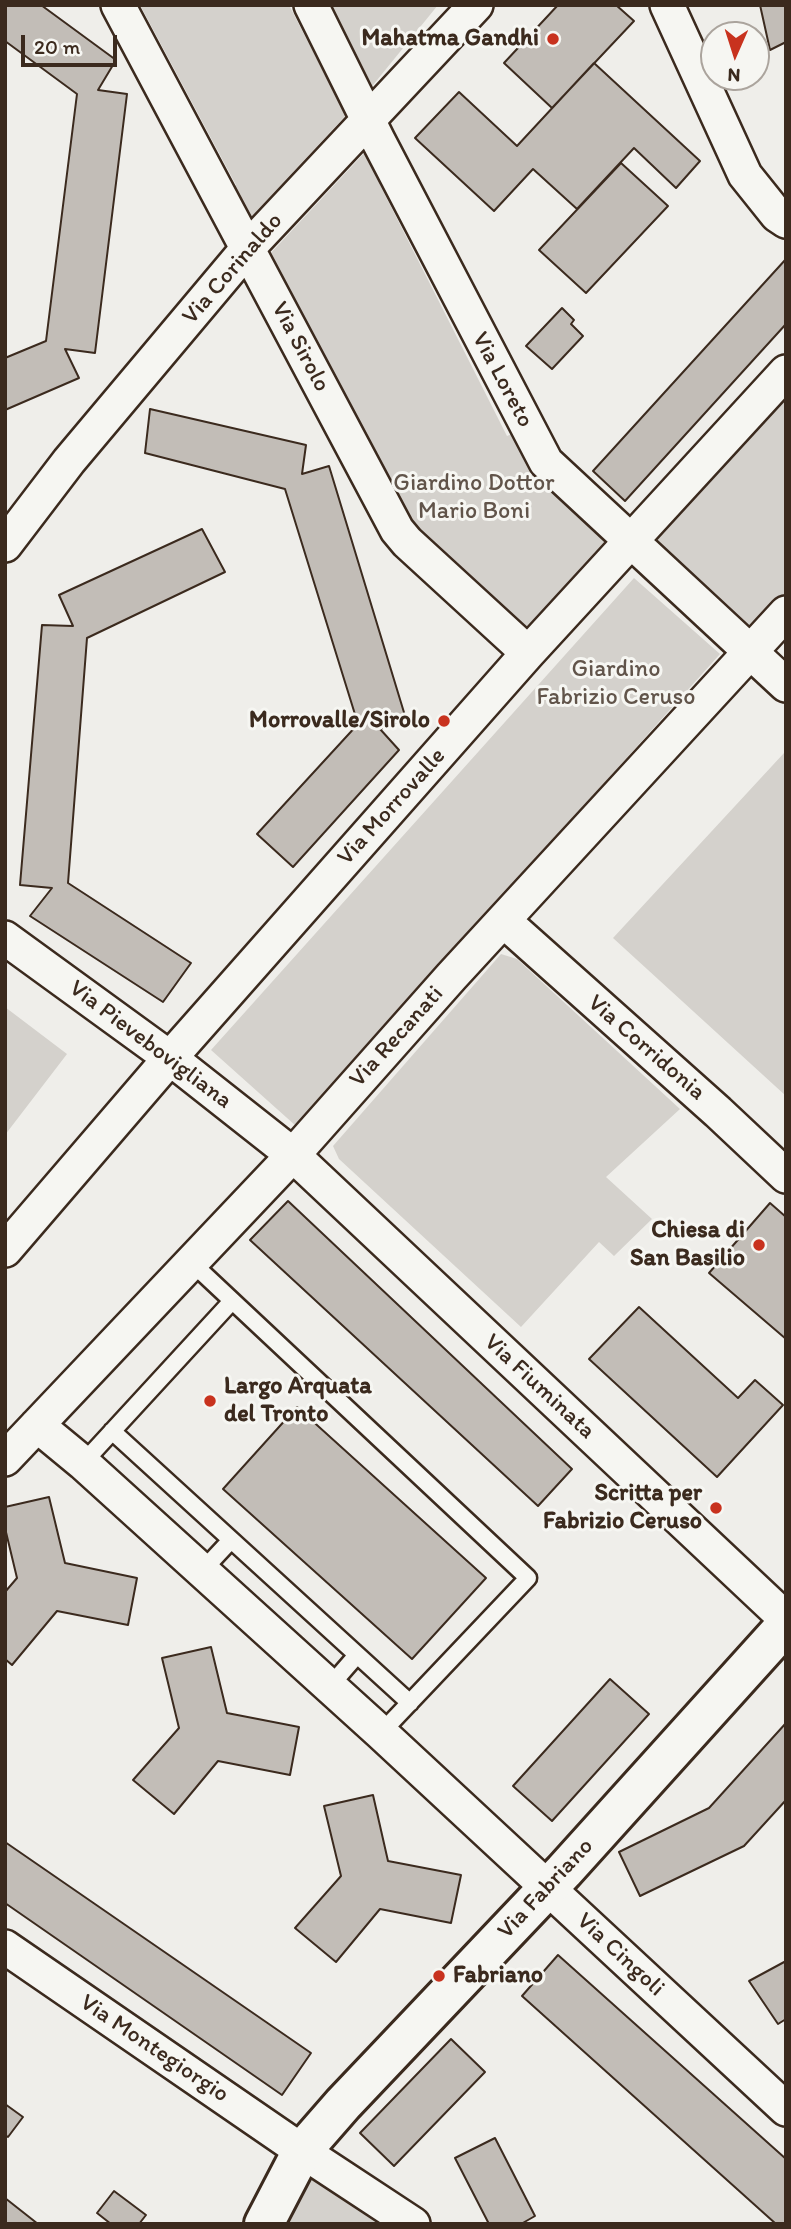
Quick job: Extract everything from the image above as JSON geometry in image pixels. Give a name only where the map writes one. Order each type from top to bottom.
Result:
[{"type":"street","name":"Via Sirolo","points":[[118,5],[397,530],[528,653]]},
{"type":"street","name":"Via Loreto","points":[[311,5],[367,120],[546,461],[786,685]]},
{"type":"street","name":"Via Corinaldo","points":[[5,545],[69,461],[248,248],[476,5]]},
{"type":"street","points":[[667,5],[745,174],[777,215],[786,222]]},
{"type":"street","name":"Via Morrovalle","points":[[5,1250],[170,1058],[528,653],[786,372]]},
{"type":"street","name":"Via Recanati","points":[[5,1459],[293,1155],[451,977],[786,613]]},
{"type":"street","name":"Via Corridonia","points":[[504,921],[786,1176]]},
{"type":"street","name":"Via Pievebovigliana","points":[[5,938],[170,1058],[293,1155]]},
{"type":"street","name":"Via Fiuminata","points":[[293,1155],[786,1619]]},
{"type":"street","name":"Via Cingoli","points":[[37,1425],[203,1570],[382,1733],[786,2109]]},
{"type":"street","name":"Via Fabriano","points":[[264,2224],[302,2151],[343,2104],[548,1888],[786,1625]]},
{"type":"street","name":"Via Montegiorgio","points":[[5,1947],[413,2224]]},
{"type":"lane","points":[[191,1262],[528,1578],[382,1733]]},
{"type":"lane","points":[[83,1463],[232,1301]]},
{"type":"lane","points":[[112,1432],[410,1703]]},
{"type":"lane","points":[[203,1570],[231,1540]]},
{"type":"lane","points":[[330,1686],[358,1655]]},
{"type":"green space","points":[[140,5],[289,5],[325,75],[334,72],[349,112],[251,217],[246,218],[227,190],[236,185]]},
{"type":"green space","points":[[324,5],[438,5],[369,90]]},
{"type":"green space","name":"Giardino Dottor Mario Boni","points":[[367,150],[389,181],[380,185],[507,436],[517,432],[612,537],[526,632],[409,533],[389,496],[397,491],[294,297],[285,301],[268,256]]},
{"type":"green space","points":[[786,380],[786,613],[759,642],[631,542]]},
{"type":"green space","name":"Giardino Fabrizio Ceruso","points":[[634,578],[720,654],[296,1126],[211,1050]]},
{"type":"green space","points":[[784,753],[786,755],[786,1096],[613,938]]},
{"type":"green space","points":[[501,954],[517,959],[680,1109],[606,1177],[652,1219],[614,1256],[599,1242],[521,1327],[339,1159],[333,1146]]},
{"type":"green space","points":[[5,1007],[67,1054],[5,1135]]},
{"type":"green space","points":[[307,2176],[381,2224],[282,2224]]},
{"type":"building","points":[[5,5],[41,5],[116,60],[98,90],[127,94],[95,353],[65,349],[79,378],[5,410],[5,358],[46,341],[77,94],[5,41]]},
{"type":"building","points":[[558,5],[616,5],[634,21],[552,108],[504,63]]},
{"type":"building","points":[[760,5],[786,5],[786,42],[770,50],[770,21],[764,21]]},
{"type":"building","points":[[594,63],[700,161],[676,188],[634,148],[577,209],[533,169],[494,211],[415,138],[459,92],[517,146]]},
{"type":"building","points":[[621,163],[668,206],[586,293],[539,250]]},
{"type":"building","points":[[786,259],[786,324],[625,501],[593,471]]},
{"type":"building","points":[[562,308],[574,320],[571,324],[583,336],[552,369],[526,346]]},
{"type":"building","points":[[150,409],[306,445],[302,474],[329,466],[406,719],[380,729],[399,750],[293,867],[257,834],[358,724],[285,489],[145,453]]},
{"type":"building","points":[[202,529],[225,572],[87,638],[68,883],[191,963],[163,1002],[30,916],[52,888],[20,885],[42,625],[73,626],[59,595]]},
{"type":"building","points":[[288,1201],[572,1469],[538,1506],[250,1240]]},
{"type":"building","name":"Chiesa di San Basilio","points":[[770,1203],[786,1217],[786,1339],[709,1273]]},
{"type":"building","points":[[639,1307],[738,1398],[755,1380],[783,1405],[717,1477],[589,1359]]},
{"type":"building","points":[[297,1407],[486,1578],[412,1659],[223,1489]]},
{"type":"building","points":[[49,1497],[65,1563],[137,1578],[128,1625],[57,1611],[12,1665],[5,1659],[5,1592],[17,1578],[5,1528],[5,1507]]},
{"type":"building","points":[[211,1647],[227,1713],[299,1727],[290,1775],[218,1761],[174,1814],[133,1780],[179,1728],[162,1658]]},
{"type":"building","points":[[610,1679],[649,1714],[552,1821],[513,1786]]},
{"type":"building","points":[[786,1723],[786,1800],[744,1846],[640,1896],[619,1852],[709,1808]]},
{"type":"building","points":[[373,1795],[388,1861],[461,1875],[451,1923],[380,1909],[336,1962],[295,1928],[341,1876],[324,1806]]},
{"type":"building","points":[[5,1842],[311,2053],[282,2095],[5,1903]]},
{"type":"building","points":[[558,1955],[786,2159],[786,2224],[776,2224],[522,1996]]},
{"type":"building","points":[[786,1961],[786,2019],[778,2024],[749,1981]]},
{"type":"building","points":[[451,2039],[485,2072],[394,2166],[360,2133]]},
{"type":"building","points":[[5,2104],[23,2117],[8,2137],[5,2135]]},
{"type":"building","points":[[495,2138],[535,2216],[521,2224],[489,2224],[455,2158]]},
{"type":"building","points":[[114,2191],[146,2215],[139,2224],[111,2224],[97,2213]]},
{"type":"building","points":[[5,2198],[38,2224],[5,2224]]},
{"type":"place","name":"Mahatma Gandhi","points":[[553,39]]},
{"type":"place","name":"Morrovalle/Sirolo","points":[[444,721]]},
{"type":"place","name":"Chiesa di San Basilio","points":[[759,1245]]},
{"type":"place","name":"Largo Arquata del Tronto","points":[[210,1401]]},
{"type":"place","name":"Scritta per Fabrizio Ceruso","points":[[716,1508]]},
{"type":"place","name":"Fabriano","points":[[439,1976]]}]
